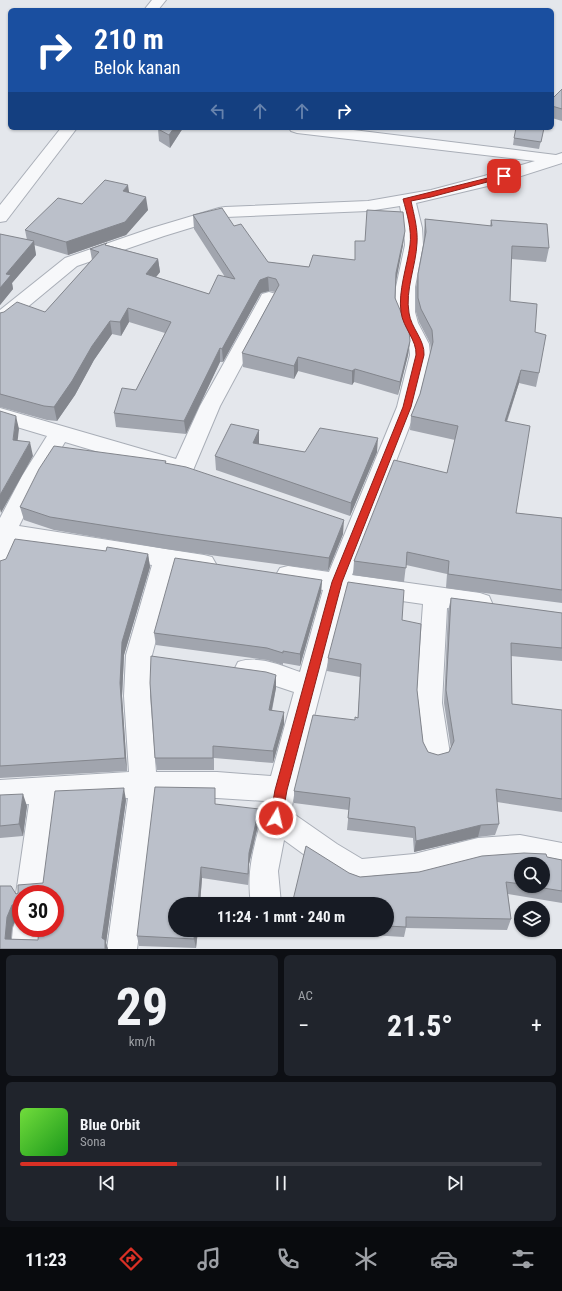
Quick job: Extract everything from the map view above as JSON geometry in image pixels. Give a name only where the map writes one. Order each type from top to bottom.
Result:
[{"type":"street","points":[[153,8],[159,0]]},
{"type":"street","points":[[0,217],[67,130]]},
{"type":"street","points":[[315,130],[560,158]]},
{"type":"street","points":[[0,320],[71,262],[158,232],[218,214],[225,212],[368,206],[431,195],[490,180],[560,158]]},
{"type":"street","points":[[264,897],[262,887],[265,857],[276,818],[281,790],[337,582],[407,407],[420,355],[421,348],[407,321],[404,302],[414,244],[414,231],[407,199]]},
{"type":"street","points":[[183,469],[210,406],[269,298]]},
{"type":"street","points":[[0,416],[205,476]]},
{"type":"street","points":[[0,565],[6,533],[19,501],[60,433]]},
{"type":"street","points":[[337,521],[359,528]]},
{"type":"street","points":[[6,533],[166,559],[227,567]]},
{"type":"street","points":[[122,949],[138,835],[143,784],[137,696],[150,656],[166,559]]},
{"type":"street","points":[[265,572],[499,606]]},
{"type":"street","points":[[436,597],[429,703],[436,754]]},
{"type":"street","points":[[222,666],[267,672],[309,686]]},
{"type":"street","points":[[0,793],[143,784],[217,785],[281,790]]},
{"type":"street","points":[[32,885],[45,791]]},
{"type":"street","points":[[276,818],[327,854],[359,873],[414,868],[478,852],[520,849],[562,857]]},
{"type":"street","points":[[26,949],[27,937]]},
{"type":"building","points":[[562,89],[562,109],[554,107],[554,97]]},
{"type":"building","points":[[160,130],[173,130],[169,135]]},
{"type":"building","points":[[516,130],[544,130],[541,142],[514,138]]},
{"type":"building","points":[[105,180],[128,185],[123,191],[146,197],[125,222],[66,242],[25,230],[58,198],[82,204]]},
{"type":"building","points":[[222,208],[234,226],[241,224],[268,262],[309,267],[313,255],[355,260],[355,241],[365,241],[367,210],[403,212],[405,231],[396,273],[395,298],[409,331],[410,341],[400,382],[355,369],[352,371],[298,357],[294,366],[242,353],[279,285],[276,279],[268,277],[260,280],[222,349],[220,348],[184,421],[114,413],[122,388],[136,390],[171,322],[128,308],[120,322],[110,321],[92,346],[72,381],[54,407],[44,406],[0,394],[0,313],[4,312],[17,302],[45,312],[99,252],[90,249],[107,243],[105,245],[158,259],[146,274],[209,294],[218,275],[235,279],[193,215]]},
{"type":"building","points":[[425,219],[492,226],[491,220],[547,224],[549,248],[512,246],[510,301],[537,304],[535,332],[546,335],[539,373],[521,370],[505,421],[530,426],[516,513],[562,518],[562,590],[448,574],[449,561],[407,552],[406,568],[354,561],[394,460],[447,473],[458,426],[411,416],[420,394],[433,342],[432,330],[421,309],[418,298],[418,274],[426,232]]},
{"type":"building","points":[[0,234],[34,241],[6,274],[11,275],[0,288]]},
{"type":"building","points":[[0,411],[16,416],[13,440],[30,442],[0,495]]},
{"type":"building","points":[[231,424],[259,430],[253,443],[305,452],[320,428],[378,438],[351,503],[215,456]]},
{"type":"building","points":[[54,446],[166,461],[165,463],[186,467],[344,520],[329,558],[50,517],[20,507],[39,469]]},
{"type":"building","points":[[15,539],[106,551],[107,547],[148,554],[122,642],[120,683],[125,758],[0,766],[0,561],[6,559]]},
{"type":"building","points":[[175,558],[322,580],[300,654],[283,651],[283,653],[267,648],[154,633]]},
{"type":"building","points":[[348,582],[404,590],[402,620],[421,624],[417,690],[423,742],[428,752],[438,755],[449,752],[454,741],[446,690],[451,598],[562,613],[562,648],[511,643],[512,704],[562,710],[562,799],[496,789],[499,824],[481,825],[416,841],[415,827],[348,818],[350,798],[294,791],[313,715],[355,720],[355,717],[358,718],[361,664],[328,658]]},
{"type":"building","points":[[151,656],[266,672],[276,675],[269,710],[284,712],[273,751],[213,746],[213,758],[155,758],[150,683]]},
{"type":"building","points":[[155,787],[215,788],[215,804],[259,809],[249,853],[248,874],[201,867],[199,897],[168,897],[168,937],[194,937],[194,939],[137,936]]},
{"type":"building","points":[[124,788],[102,938],[105,940],[105,949],[0,949],[0,886],[11,886],[12,888],[12,905],[7,917],[5,939],[38,940],[38,937],[64,937],[64,885],[18,885],[43,883],[55,791]]},
{"type":"building","points":[[23,794],[19,824],[0,826],[0,795]]},
{"type":"building","points":[[306,846],[349,873],[360,877],[419,872],[482,856],[524,853],[546,854],[547,857],[514,857],[514,883],[506,882],[511,919],[406,917],[406,927],[394,926],[394,897],[294,897]]},
{"type":"building","points":[[550,858],[562,860],[562,891],[550,889]]},
{"type":"route","points":[[276,818],[281,790],[337,582],[407,407],[420,355],[421,348],[407,321],[404,302],[414,244],[414,231],[407,199],[431,195],[504,176]]}]
